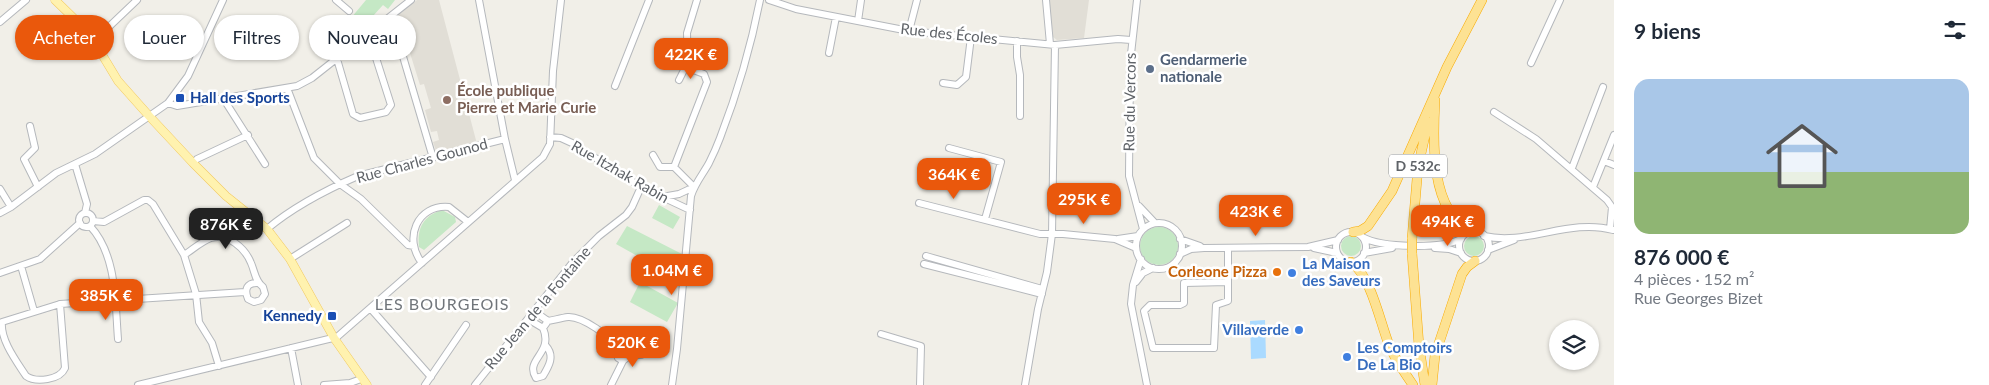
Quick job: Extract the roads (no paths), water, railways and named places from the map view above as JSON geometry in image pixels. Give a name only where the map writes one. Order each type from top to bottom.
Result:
[{"type":"highway","name":"D 532c","points":[[1425,385],[1419,346],[1412,253],[1418,166],[1425,132],[1436,95],[1447,67],[1482,0]]},
{"type":"highway","points":[[1436,95],[1433,136],[1435,171],[1446,205],[1459,224],[1471,232]]},
{"type":"highway","points":[[1353,232],[1366,228],[1386,201],[1436,95]]},
{"type":"highway","points":[[1432,385],[1435,355],[1462,274],[1474,261]]},
{"type":"highway","points":[[1351,262],[1358,268],[1366,283],[1390,346],[1413,385]]},
{"type":"main road","points":[[55,0],[70,15]]},
{"type":"main road","points":[[105,60],[118,81],[192,164],[226,196],[266,229],[290,259],[334,338],[367,385]]},
{"type":"street","points":[[0,22],[26,0]]},
{"type":"street","points":[[114,22],[137,0]]},
{"type":"street","points":[[0,213],[11,207],[56,173],[95,154],[168,103],[188,76],[224,0]]},
{"type":"street","points":[[336,0],[347,6]]},
{"type":"street","points":[[392,15],[411,0]]},
{"type":"street","points":[[479,0],[505,139],[515,180]]},
{"type":"street","points":[[138,385],[341,335],[543,157],[548,149],[550,137],[553,71],[561,0]]},
{"type":"street","points":[[615,86],[648,0]]},
{"type":"street","points":[[688,68],[687,33],[697,0]]},
{"type":"street","points":[[672,385],[678,349],[690,210],[694,187],[709,162],[720,138],[756,21],[760,0]]},
{"type":"street","name":"Rue des Écoles","points":[[769,0],[796,9],[909,31],[1052,44],[1118,39],[1131,40]]},
{"type":"street","points":[[858,21],[861,0]]},
{"type":"street","points":[[909,31],[917,0]]},
{"type":"street","points":[[1025,385],[1047,272],[1052,234],[1052,44],[1046,0]]},
{"type":"street","name":"Rue du Vercors","points":[[1137,0],[1131,40],[1128,168],[1130,183],[1137,202],[1143,229]]},
{"type":"street","points":[[1531,63],[1560,0]]},
{"type":"street","points":[[829,53],[836,17]]},
{"type":"street","points":[[942,83],[957,85],[966,77],[971,37]]},
{"type":"street","points":[[1017,41],[1020,75],[1020,116]]},
{"type":"street","points":[[168,103],[178,106],[287,88],[308,81],[336,60]]},
{"type":"street","points":[[337,60],[353,114],[360,118],[386,112],[391,105],[377,60]]},
{"type":"street","points":[[404,60],[433,158]]},
{"type":"street","points":[[680,80],[684,70],[688,68]]},
{"type":"street","points":[[674,167],[707,82],[704,74],[688,68]]},
{"type":"street","points":[[1572,168],[1603,86]]},
{"type":"street","points":[[287,88],[314,158],[340,184],[361,199],[408,245],[414,246]]},
{"type":"street","points":[[223,98],[265,164]]},
{"type":"street","points":[[1461,239],[1459,246],[1461,253],[1468,260],[1474,261],[1483,257],[1492,247],[1519,238],[1578,227],[1612,230],[1612,207],[1593,187],[1536,139],[1494,112]]},
{"type":"street","points":[[30,126],[35,148],[24,160],[38,187]]},
{"type":"street","points":[[192,164],[197,159],[248,135]]},
{"type":"street","points":[[1593,187],[1614,135]]},
{"type":"street","name":"Rue Itzhak Rabin","points":[[550,137],[561,138],[572,143],[641,187],[690,210]]},
{"type":"street","name":"Rue Charles Gounod","points":[[266,229],[276,221],[340,184],[358,176],[505,139]]},
{"type":"street","points":[[949,148],[1001,162],[985,219]]},
{"type":"street","points":[[653,155],[660,167],[674,167],[694,187]]},
{"type":"street","points":[[1604,161],[1614,164]]},
{"type":"street","points":[[0,272],[40,259],[80,223],[80,217],[85,213],[87,204],[75,164]]},
{"type":"street","name":"Rue Jean de la Fontaine","points":[[475,385],[573,262],[632,207],[641,187]]},
{"type":"street","points":[[662,197],[679,194],[694,187]]},
{"type":"street","points":[[0,188],[11,207]]},
{"type":"street","points":[[80,223],[84,227],[92,223],[104,222],[144,200],[148,200],[153,204],[184,255],[196,294],[199,322],[212,343],[218,366]]},
{"type":"street","points":[[919,202],[1040,234],[1115,239],[1138,236]]},
{"type":"street","name":"Rue du Vercors","points":[[1137,202],[1155,223]]},
{"type":"street","points":[[422,263],[414,246],[415,227],[421,216],[434,207],[449,206],[468,222]]},
{"type":"street","points":[[85,213],[91,215],[92,223],[99,235],[113,274],[118,339]]},
{"type":"street","points":[[290,259],[347,223]]},
{"type":"street","points":[[1153,268],[1141,259],[1136,248],[1138,236],[1143,229],[1155,223],[1171,227],[1180,239],[1204,248]]},
{"type":"street","points":[[1337,253],[1336,247],[1342,234],[1353,232],[1381,244],[1414,245],[1446,243],[1461,239],[1471,232],[1495,238],[1519,238]]},
{"type":"street","points":[[1484,236],[1488,243],[1488,250]]},
{"type":"street","points":[[184,255],[210,239],[220,237],[230,240],[239,246],[250,260],[258,283],[263,287],[265,294],[261,300],[254,302],[248,299],[245,292],[247,286],[252,283],[258,283]]},
{"type":"street","points":[[1133,285],[1144,273],[1153,268],[1169,266],[1180,254],[1191,249],[1308,247],[1337,253],[1344,260],[1351,262],[1360,258],[1364,253],[1365,244],[1362,237]]},
{"type":"street","points":[[1115,239],[1136,248]]},
{"type":"street","points":[[1180,239],[1180,254]]},
{"type":"street","points":[[1308,247],[1338,240]]},
{"type":"street","points":[[1228,248],[1228,282],[1228,301],[1216,305],[1214,348],[1153,348],[1144,311],[1146,307],[1150,305],[1180,305],[1184,303],[1184,283],[1228,282]]},
{"type":"street","points":[[1364,253],[1391,248],[1442,248],[1461,253]]},
{"type":"street","points":[[926,256],[1042,292]]},
{"type":"street","points":[[1141,259],[1133,285],[1131,304],[1135,332],[1147,385]]},
{"type":"street","points":[[924,264],[1042,292]]},
{"type":"street","points":[[20,266],[34,311]]},
{"type":"street","points":[[60,304],[65,368],[60,375],[39,380],[31,379],[26,376],[1,334],[2,322],[60,304],[245,292]]},
{"type":"street","points":[[371,309],[431,377]]},
{"type":"street","points":[[534,311],[548,321]]},
{"type":"street","points":[[543,328],[548,321],[568,317],[579,318],[613,340],[619,348]]},
{"type":"street","points":[[528,319],[543,328],[546,336],[546,346]]},
{"type":"street","points":[[425,385],[466,325]]},
{"type":"street","points":[[1135,332],[1148,329]]},
{"type":"street","points":[[881,334],[922,346],[920,385]]},
{"type":"street","points":[[619,348],[624,347],[630,355]]},
{"type":"street","points":[[291,348],[298,385]]},
{"type":"street","points":[[619,348],[616,352],[618,358],[623,361]]},
{"type":"street","points":[[611,385],[623,361],[630,355],[641,355]]},
{"type":"street","points":[[326,385],[361,379]]},
{"type":"water","points":[[1265,320],[1266,358],[1251,359],[1250,321]]},
{"type":"place","name":"Gendarmerie nationale","points":[[1150,69]]},
{"type":"place","name":"Hall des Sports","points":[[180,98]]},
{"type":"place","name":"École publique Pierre et Marie Curie","points":[[447,100]]},
{"type":"place","name":"Corleone Pizza","points":[[1277,272]]},
{"type":"place","name":"La Maison des Saveurs","points":[[1292,273]]},
{"type":"place","name":"Kennedy","points":[[332,316]]},
{"type":"place","name":"Villaverde","points":[[1299,330]]},
{"type":"place","name":"Les Comptoirs De La Bio","points":[[1347,357]]},
{"type":"district","name":"LES BOURGEOIS","points":[[442,304]]}]
